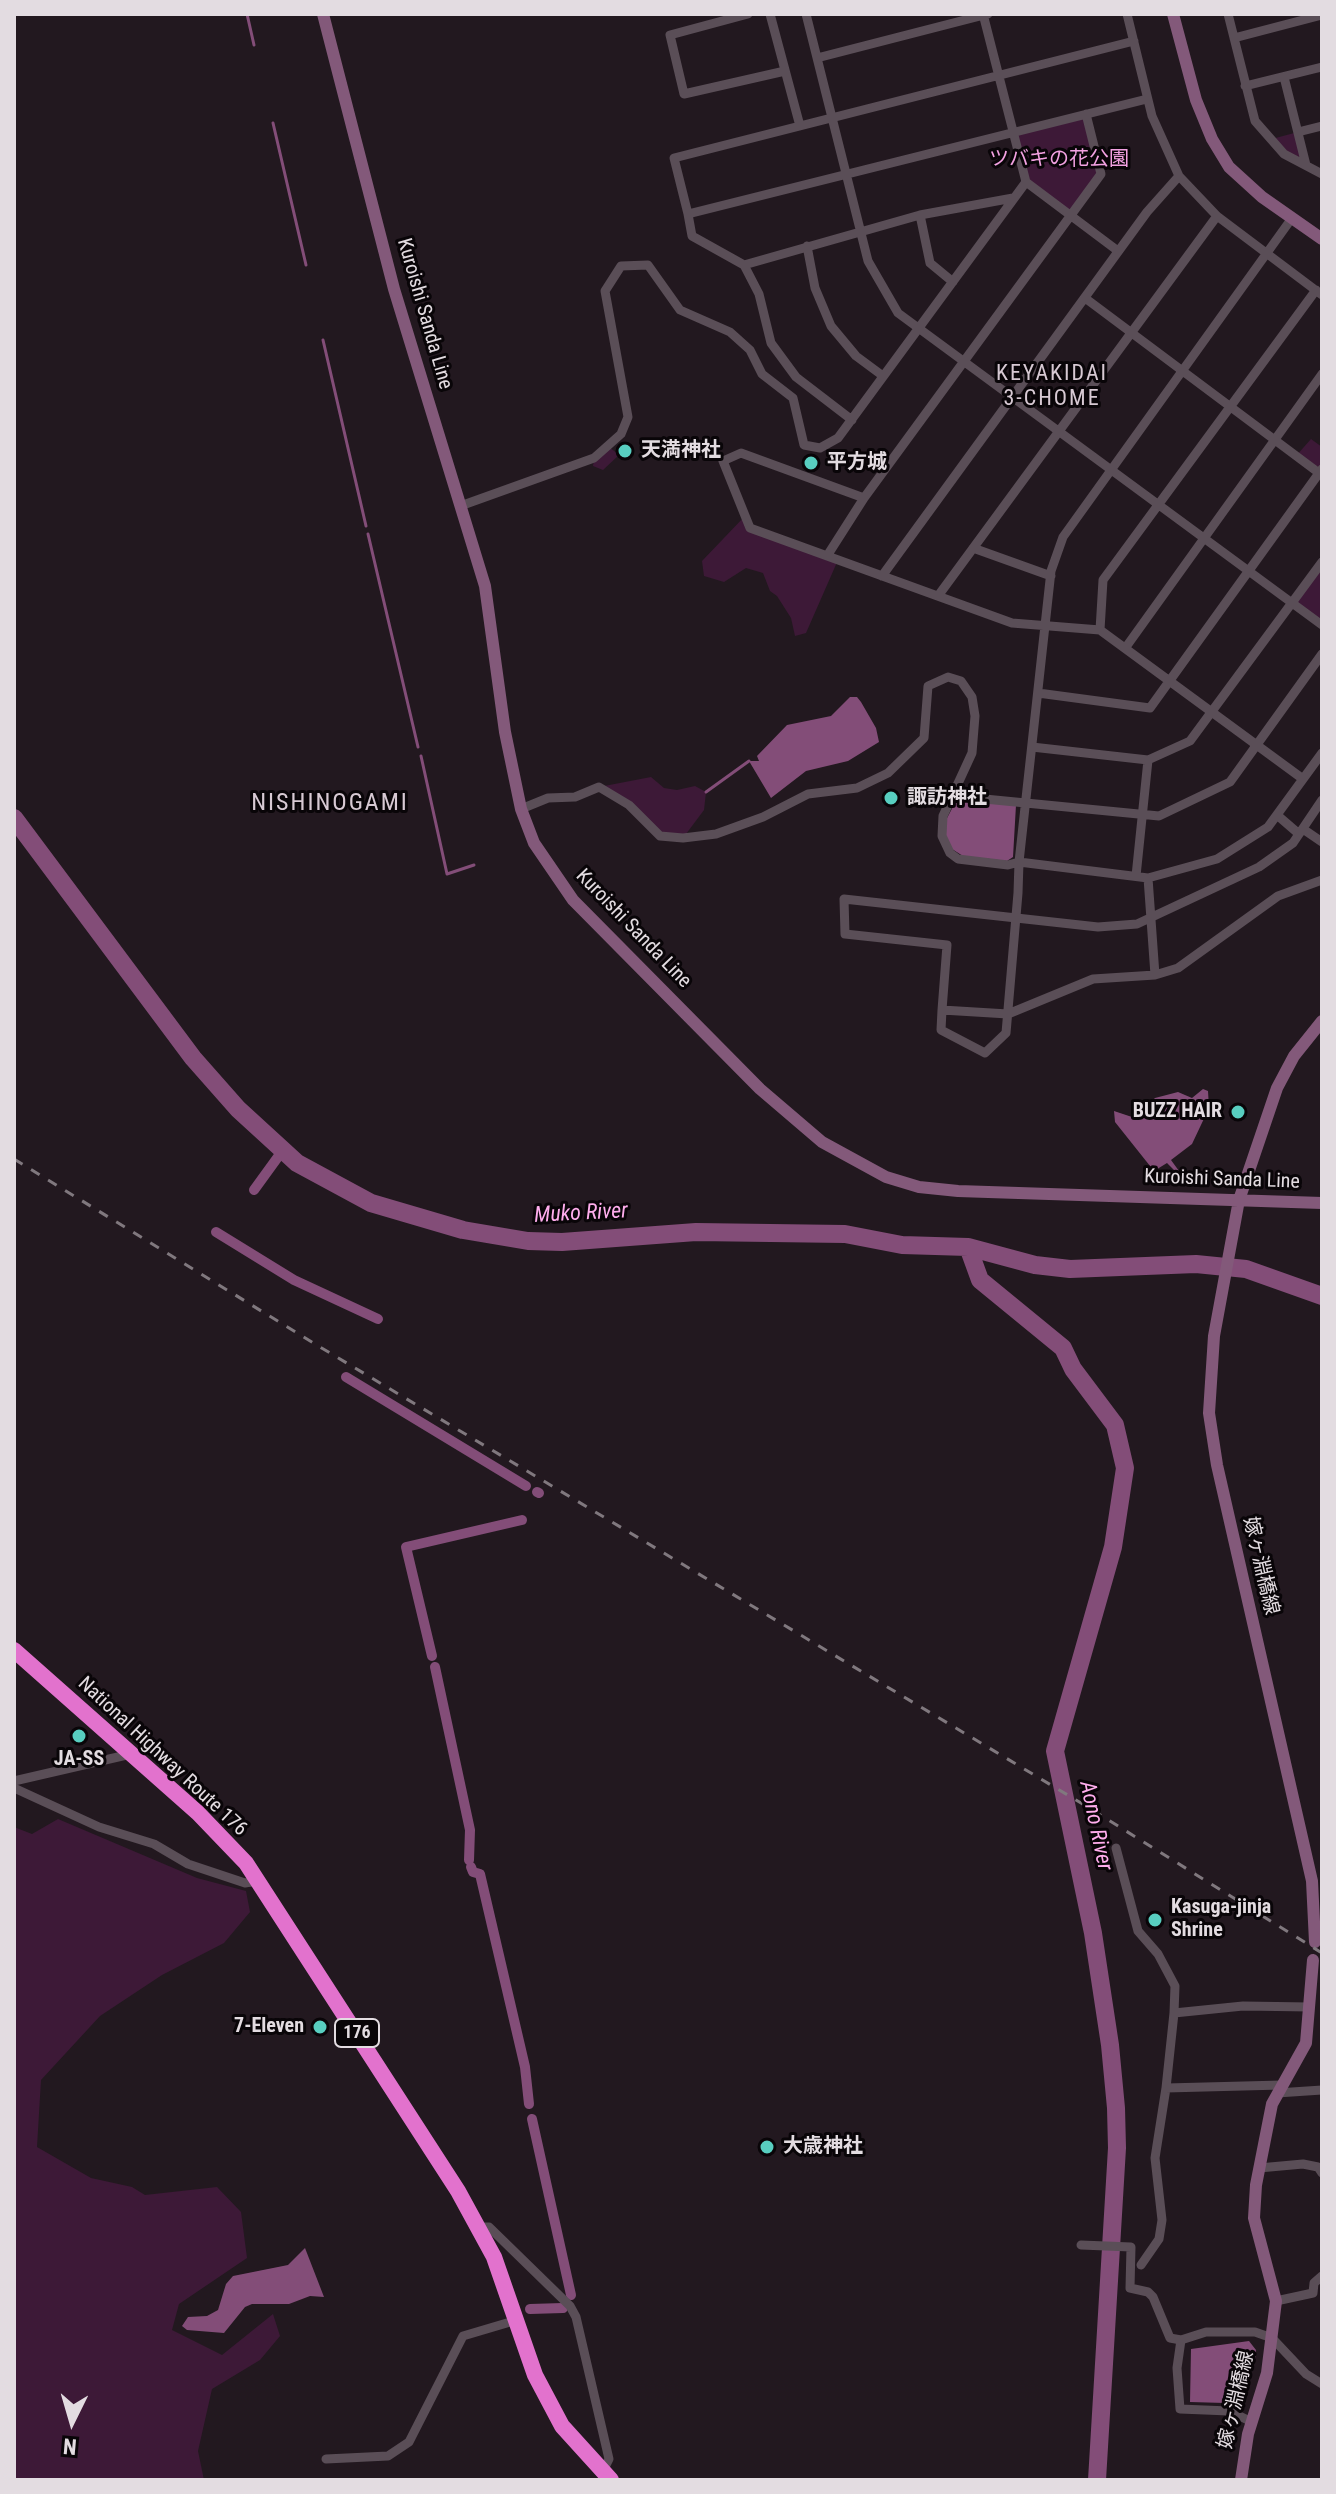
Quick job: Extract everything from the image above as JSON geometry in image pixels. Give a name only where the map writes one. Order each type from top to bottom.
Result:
[{"type":"highway","name":"National Highway Route 176","points":[[14,1650],[223,1837],[258,1881],[479,2227],[517,2320],[535,2375],[562,2426],[607,2476]]},
{"type":"main road","name":"Kuroishi Sanda Line","points":[[323,14],[394,289],[463,505],[485,586],[505,732],[521,809],[534,843],[573,900],[760,1089],[843,1156],[886,1177],[919,1187],[1322,1203]]},
{"type":"main road","points":[[1173,14],[1196,100],[1212,139],[1229,167],[1322,239]]},
{"type":"main road","name":"嫁ヶ淵橋線","points":[[1315,1942],[1319,1922],[1312,1881],[1217,1465],[1209,1413],[1214,1336],[1239,1200],[1277,1088],[1294,1056],[1322,1021]]},
{"type":"main road","name":"嫁ヶ淵橋線","points":[[1241,2480],[1252,2422],[1263,2392],[1276,2301],[1254,2218],[1259,2168],[1269,2114],[1279,2089],[1306,2043],[1313,1960]]},
{"type":"street","points":[[748,14],[670,35],[684,94],[785,71]]},
{"type":"street","points":[[770,14],[800,126]]},
{"type":"street","points":[[806,14],[868,261],[898,313],[1057,433],[1322,625]]},
{"type":"street","points":[[817,58],[985,14],[1026,182],[1118,251]]},
{"type":"street","points":[[1100,630],[1103,580],[1319,292],[1217,216],[1179,176],[1147,99],[1127,14]]},
{"type":"street","points":[[1228,14],[1255,121],[1268,140],[1284,154],[1322,174]]},
{"type":"street","points":[[1234,38],[1322,15]]},
{"type":"street","points":[[852,420],[796,377],[771,343],[759,294],[744,265],[692,236],[674,158],[1134,41]]},
{"type":"street","points":[[1245,86],[1322,67]]},
{"type":"street","points":[[1284,77],[1306,165]]},
{"type":"street","points":[[688,214],[1147,99]]},
{"type":"street","points":[[827,556],[864,498],[1101,174],[1086,114]]},
{"type":"street","points":[[1298,132],[1322,126]]},
{"type":"street","points":[[882,576],[1118,251],[1179,176]]},
{"type":"street","points":[[463,505],[594,458],[621,434],[628,417],[605,291],[621,266],[648,265],[680,310],[730,332],[750,350],[762,374],[793,398],[804,445],[820,448],[838,438],[852,420],[1026,182]]},
{"type":"street","points":[[744,265],[920,215],[1013,198]]},
{"type":"street","points":[[920,215],[930,263],[953,282]]},
{"type":"street","points":[[938,596],[1217,216]]},
{"type":"street","points":[[1292,218],[1063,537],[1051,576],[1045,627],[1019,862],[1016,917],[1006,1033],[985,1053],[941,1030],[947,945],[845,934],[844,899],[1016,917],[1117,928],[1151,919],[1259,867],[1284,850],[1301,832],[1322,800]]},
{"type":"street","points":[[807,246],[815,288],[831,326],[856,356],[883,376]]},
{"type":"street","points":[[1038,693],[1150,708],[1321,471],[1274,440],[1085,298]]},
{"type":"street","points":[[1126,647],[1322,374]]},
{"type":"street","points":[[864,498],[741,453],[723,461],[750,528],[1012,623],[1100,630],[1303,779]]},
{"type":"street","points":[[973,548],[1051,576]]},
{"type":"street","points":[[1032,747],[1148,760],[1190,741],[1322,562]]},
{"type":"street","points":[[954,796],[1159,816],[1230,782],[1322,654]]},
{"type":"street","points":[[521,809],[548,798],[575,797],[599,787],[629,805],[660,836],[683,838],[716,834],[763,817],[808,794],[857,788],[888,773],[924,738],[928,686],[948,677],[961,681],[967,688],[975,716],[972,753],[941,827],[950,853],[968,861],[1019,862],[1148,878],[1217,859],[1257,835],[1277,815],[1322,753]]},
{"type":"street","points":[[1136,876],[1148,760]]},
{"type":"street","points":[[1277,815],[1322,842]]},
{"type":"street","points":[[1148,878],[1155,975]]},
{"type":"street","points":[[942,1010],[1008,1014],[1093,979],[1155,975],[1178,968],[1278,896],[1322,880]]},
{"type":"street","points":[[14,1781],[131,1754]]},
{"type":"street","points":[[14,1788],[99,1827],[154,1844],[188,1864],[245,1883],[258,1881]]},
{"type":"street","points":[[1116,1848],[1138,1931],[1158,1954],[1175,1986],[1166,2088],[1155,2158],[1162,2220],[1159,2239],[1141,2265]]},
{"type":"street","points":[[1174,2013],[1243,2006],[1310,2007]]},
{"type":"street","points":[[1166,2088],[1322,2090]]},
{"type":"street","points":[[1259,2168],[1303,2164],[1321,2169]]},
{"type":"street","points":[[479,2227],[489,2227],[570,2306],[576,2317],[609,2459],[607,2476]]},
{"type":"street","points":[[1081,2245],[1131,2247],[1130,2288],[1148,2292],[1170,2338],[1181,2340],[1206,2332],[1255,2332],[1272,2338],[1306,2374],[1322,2384]]},
{"type":"street","points":[[1276,2301],[1313,2293],[1314,2283],[1322,2276]]},
{"type":"street","points":[[326,2459],[388,2456],[409,2442],[463,2336],[517,2320]]},
{"type":"street","points":[[1181,2340],[1177,2368],[1180,2409],[1229,2411],[1252,2422]]},
{"type":"green space","name":"ツバキの花公園","points":[[1086,114],[1101,174],[1070,216],[1026,182],[1013,133]]},
{"type":"green space","points":[[1298,132],[1306,165],[1268,140]]},
{"type":"green space","points":[[1311,439],[1322,447],[1322,469],[1296,456]]},
{"type":"green space","points":[[608,446],[619,455],[603,470],[593,466],[594,458]]},
{"type":"green space","points":[[745,516],[750,528],[838,560],[806,633],[795,636],[791,618],[777,596],[770,591],[763,573],[746,568],[724,582],[704,576],[702,561]]},
{"type":"green space","points":[[1322,562],[1322,625],[1292,603]]},
{"type":"green space","points":[[651,777],[664,788],[677,790],[695,786],[706,792],[704,810],[683,838],[660,836],[629,805],[599,787]]},
{"type":"green space","points":[[58,1819],[197,1878],[246,1891],[250,1912],[224,1943],[162,1975],[100,2016],[41,2080],[37,2147],[91,2178],[132,2187],[145,2195],[217,2187],[241,2212],[247,2258],[179,2304],[172,2330],[222,2355],[273,2314],[280,2336],[260,2360],[212,2389],[198,2451],[204,2480],[14,2480],[14,1827],[32,1834]]},
{"type":"shaded area","points":[[850,697],[857,697],[861,702],[876,728],[879,742],[848,761],[806,771],[771,798],[749,761],[759,761],[757,756],[787,725],[831,716]]},
{"type":"shaded area","points":[[956,801],[1016,805],[1013,857],[1007,861],[963,856],[952,849],[946,838],[946,820]]},
{"type":"shaded area","points":[[1203,1089],[1208,1091],[1209,1108],[1192,1144],[1171,1160],[1179,1171],[1177,1173],[1167,1163],[1154,1171],[1115,1122],[1114,1111],[1135,1118],[1155,1098],[1178,1092],[1192,1098]]},
{"type":"shaded area","points":[[305,2248],[324,2297],[310,2296],[289,2304],[252,2304],[245,2307],[224,2333],[187,2330],[182,2326],[188,2317],[207,2316],[218,2310],[226,2284],[233,2276],[288,2265]]},
{"type":"shaded area","points":[[1249,2341],[1256,2350],[1255,2361],[1225,2403],[1190,2402],[1191,2349]]},
{"type":"waterway","points":[[247,14],[254,45]]},
{"type":"waterway","points":[[273,123],[306,265]]},
{"type":"waterway","points":[[323,340],[366,526]]},
{"type":"waterway","points":[[368,534],[418,747]]},
{"type":"waterway","points":[[421,756],[447,874],[474,865]]},
{"type":"waterway","points":[[706,792],[749,761]]},
{"type":"waterway","name":"Muko River","points":[[14,818],[193,1058],[238,1109],[297,1163],[371,1203],[463,1230],[528,1241],[562,1242],[696,1232],[845,1234],[902,1245],[968,1247],[1035,1265],[1070,1269],[1196,1264],[1246,1269],[1322,1296]]},
{"type":"waterway","points":[[254,1190],[283,1150]]},
{"type":"waterway","points":[[216,1232],[294,1280],[378,1319]]},
{"type":"waterway","name":"Aono River","points":[[968,1247],[980,1280],[1063,1348],[1073,1369],[1115,1425],[1125,1468],[1113,1547],[1055,1751],[1093,1933],[1116,2108],[1117,2148],[1097,2480]]},
{"type":"waterway","points":[[346,1377],[526,1486]]},
{"type":"waterway","points":[[432,1656],[406,1547],[522,1520]]},
{"type":"waterway","points":[[435,1667],[470,1830],[469,1860]]},
{"type":"waterway","points":[[471,1867],[473,1872],[480,1874],[525,2067],[529,2104]]},
{"type":"waterway","points":[[532,2119],[571,2295]]},
{"type":"waterway","points":[[530,2309],[563,2308]]},
{"type":"railway","points":[[14,1159],[315,1344],[1081,1803],[1322,1953]]},
{"type":"place","name":"天満神社","points":[[625,451]]},
{"type":"place","name":"平方城","points":[[811,463]]},
{"type":"place","name":"諏訪神社","points":[[891,798]]},
{"type":"place","name":"BUZZ HAIR","points":[[1238,1112]]},
{"type":"place","name":"JA-SS","points":[[79,1736]]},
{"type":"place","name":"Kasuga-jinja Shrine","points":[[1155,1920]]},
{"type":"place","name":"7-Eleven","points":[[320,2027]]},
{"type":"place","name":"大歳神社","points":[[767,2147]]},
{"type":"district","name":"KEYAKIDAI 3-CHOME","points":[[1052,386]]},
{"type":"district","name":"NISHINOGAMI","points":[[330,804]]}]
